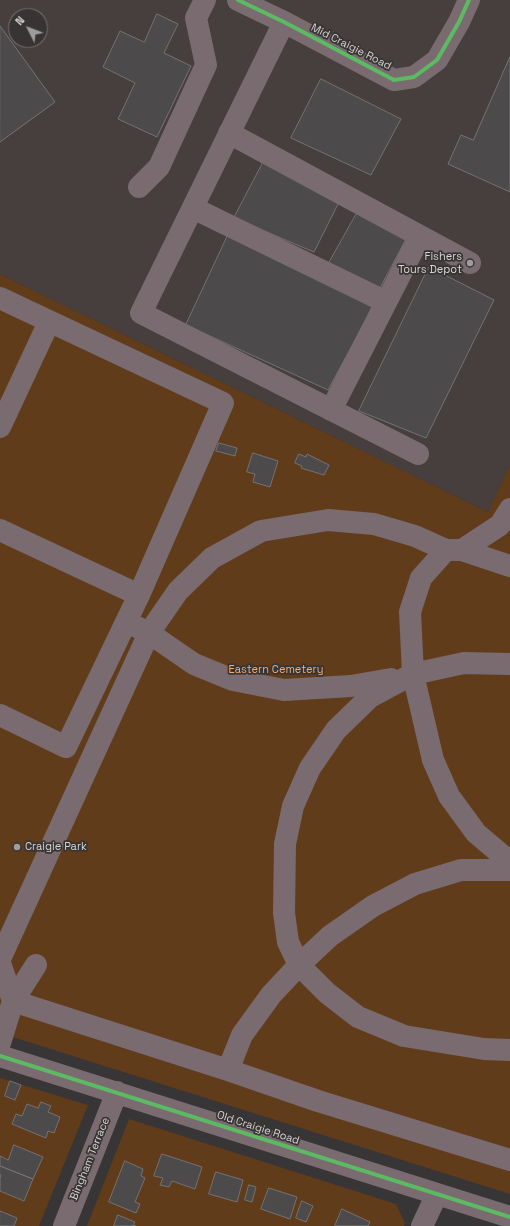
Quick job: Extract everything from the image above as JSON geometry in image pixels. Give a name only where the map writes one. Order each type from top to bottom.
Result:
[{"type":"street","points":[[139,187],[159,167],[206,65],[196,18],[205,0]]},
{"type":"street","name":"Mid Craigie Road","points":[[238,0],[284,22],[394,80],[414,77],[436,60],[459,22],[469,0]]},
{"type":"street","points":[[284,22],[141,313],[418,454]]},
{"type":"street","points":[[229,133],[470,263]]},
{"type":"street","points":[[193,208],[386,302]]},
{"type":"street","points":[[331,410],[420,236]]},
{"type":"street","points":[[0,298],[223,403],[139,595],[66,747],[0,715]]},
{"type":"street","points":[[0,427],[49,322]]},
{"type":"street","points":[[510,509],[500,525],[454,550],[421,578],[410,612],[413,674],[433,760],[449,796],[476,833],[510,862]]},
{"type":"street","points":[[0,959],[149,634],[178,590],[212,558],[261,531],[328,520],[374,524],[415,536],[454,550],[510,566]]},
{"type":"street","points":[[0,530],[139,595]]},
{"type":"street","points":[[126,622],[149,634],[194,664],[233,680],[284,690],[351,686],[464,663],[510,664]]},
{"type":"street","points":[[413,674],[370,697],[336,730],[310,768],[293,806],[285,844],[284,913],[288,942],[299,965],[327,993],[358,1017],[404,1036],[484,1049],[510,1050]]},
{"type":"street","points":[[228,1070],[242,1035],[271,995],[299,965],[330,936],[367,910],[415,884],[461,870],[510,870]]},
{"type":"street","points":[[0,963],[13,1001]]},
{"type":"street","points":[[0,1043],[13,1001],[36,965]]},
{"type":"street","points":[[13,1001],[228,1070],[318,1101],[510,1160]]},
{"type":"street","name":"Old Craigie Road","points":[[0,1056],[510,1217]]},
{"type":"street","name":"Bingham Terrace","points":[[64,1226],[117,1092]]},
{"type":"street","points":[[422,1226],[437,1194]]},
{"type":"shaded area","points":[[0,0],[510,0],[510,464],[488,512],[0,274]]},
{"type":"green space","name":"Eastern Cemetery","points":[[0,274],[488,512],[510,464],[510,1194],[0,1033]]},
{"type":"green space","points":[[0,1078],[88,1105],[39,1226],[0,1226]]},
{"type":"green space","points":[[129,1119],[396,1204],[405,1223],[404,1226],[87,1226]]},
{"type":"building","points":[[157,14],[178,24],[164,53],[191,66],[157,137],[118,119],[135,83],[103,67],[120,31],[144,42]]},
{"type":"building","points":[[0,26],[8,37],[8,48],[16,48],[55,102],[0,142]]},
{"type":"building","points":[[510,57],[510,192],[448,164],[461,135],[473,140]]},
{"type":"building","points":[[321,79],[401,119],[371,175],[291,138]]},
{"type":"building","points":[[265,159],[342,196],[314,252],[234,218]]},
{"type":"building","points":[[357,213],[406,239],[380,288],[329,263]]},
{"type":"building","points":[[229,233],[373,307],[328,390],[186,325]]},
{"type":"building","points":[[429,267],[494,300],[426,438],[359,411]]},
{"type":"building","points":[[219,443],[237,448],[235,456],[216,451]]},
{"type":"building","points":[[253,453],[278,461],[270,487],[253,482],[255,474],[247,472]]},
{"type":"building","points":[[299,454],[306,457],[307,454],[329,465],[324,475],[301,468],[302,466],[295,463]]},
{"type":"building","points":[[10,1081],[21,1085],[15,1100],[5,1096]]},
{"type":"building","points":[[41,1102],[51,1106],[48,1112],[60,1117],[54,1133],[48,1131],[46,1138],[12,1124],[16,1114],[22,1116],[27,1104],[38,1108]]},
{"type":"building","points":[[14,1145],[43,1157],[33,1179],[0,1166],[0,1156],[8,1160]]},
{"type":"building","points":[[162,1154],[202,1167],[195,1189],[172,1181],[169,1187],[160,1185],[163,1178],[154,1176]]},
{"type":"building","points":[[125,1161],[143,1169],[141,1176],[145,1178],[135,1202],[140,1204],[136,1213],[109,1202]]},
{"type":"building","points":[[0,1166],[33,1179],[24,1201],[0,1191]]},
{"type":"building","points":[[216,1172],[243,1180],[237,1202],[209,1194]]},
{"type":"building","points":[[249,1185],[256,1187],[252,1202],[245,1200]]},
{"type":"building","points":[[269,1188],[297,1197],[290,1219],[261,1209]]},
{"type":"building","points":[[302,1201],[313,1206],[306,1222],[296,1218]]},
{"type":"building","points":[[342,1209],[370,1222],[368,1226],[335,1226]]},
{"type":"building","points":[[0,1211],[17,1218],[14,1226],[0,1226]]},
{"type":"building","points":[[118,1215],[135,1222],[133,1225],[136,1226],[114,1226]]},
{"type":"cycle path","points":[[238,0],[284,22],[394,80],[414,77],[437,60],[459,22],[469,0]]},
{"type":"cycle path","points":[[0,1056],[510,1217]]},
{"type":"place","name":"Fishers Tours Depot","points":[[470,263]]},
{"type":"place","name":"Craigie Park","points":[[17,847]]}]
